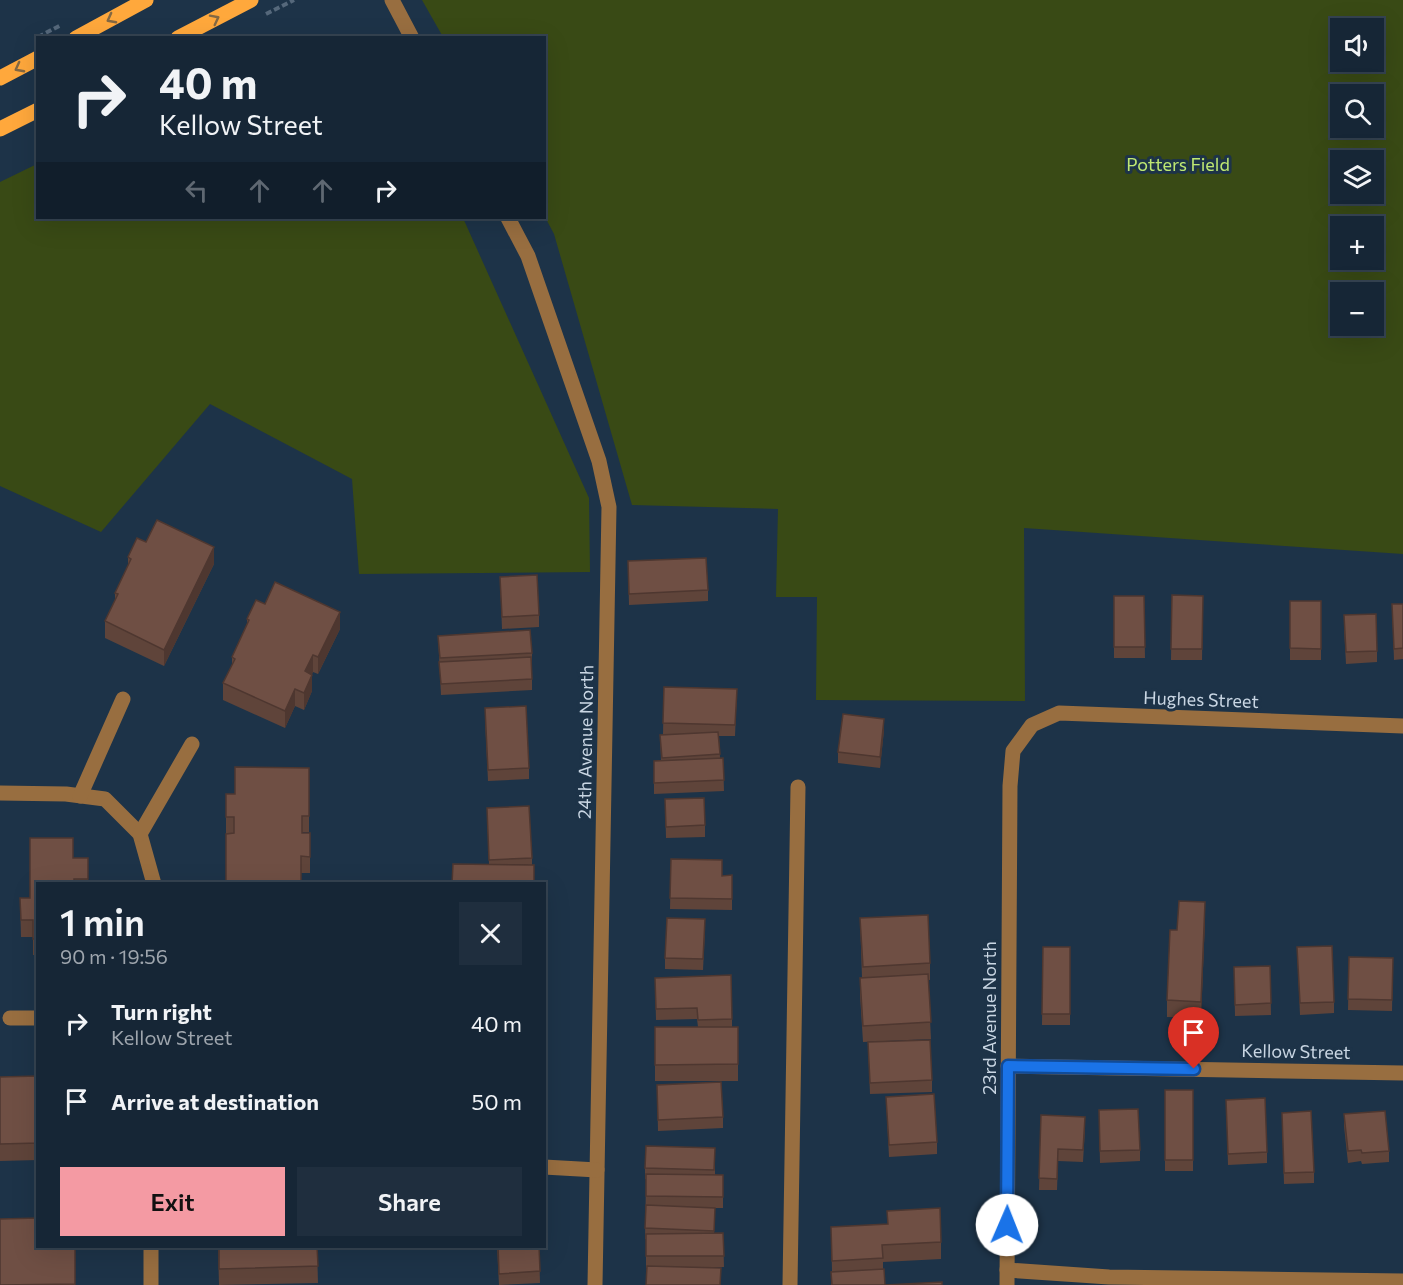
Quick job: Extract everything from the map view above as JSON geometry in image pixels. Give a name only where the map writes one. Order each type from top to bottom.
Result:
[{"type":"main road","points":[[80,36],[146,0]]},
{"type":"main road","points":[[182,36],[251,0]]},
{"type":"main road","points":[[0,78],[36,59]]},
{"type":"main road","points":[[0,129],[36,111]]},
{"type":"street","points":[[392,0],[411,36]]},
{"type":"street","name":"24th Avenue North","points":[[509,219],[528,256],[599,461],[609,507],[595,1285]]},
{"type":"street","points":[[80,796],[123,699]]},
{"type":"street","name":"Hughes Street","points":[[1013,751],[1032,725],[1059,713],[1403,726]]},
{"type":"street","points":[[140,834],[192,744]]},
{"type":"street","name":"23rd Avenue North","points":[[1007,1277],[1010,786],[1013,751]]},
{"type":"street","points":[[790,1285],[798,787]]},
{"type":"street","points":[[0,793],[105,799],[140,834],[153,882]]},
{"type":"street","points":[[10,1018],[36,1018]]},
{"type":"street","name":"Kellow Street","points":[[1008,1066],[1403,1072]]},
{"type":"street","points":[[546,1167],[597,1170]]},
{"type":"street","points":[[151,1248],[151,1285]]},
{"type":"street","points":[[1007,1277],[1403,1281]]},
{"type":"path","points":[[40,36],[70,20]]},
{"type":"path","points":[[30,41],[36,38]]},
{"type":"green space","name":"Potters Field","points":[[422,0],[1403,0],[1403,554],[1024,528],[1025,701],[816,700],[817,597],[776,597],[778,509],[632,505],[554,234],[546,219],[546,36],[442,36]]},
{"type":"green space","points":[[36,164],[36,219],[463,219],[589,498],[590,572],[359,574],[352,479],[210,404],[101,532],[0,486],[0,182]]},
{"type":"building","points":[[157,520],[214,547],[164,650],[105,621],[118,594],[115,593],[131,559],[128,557],[137,538],[146,542]]},
{"type":"building","points":[[706,558],[708,590],[629,594],[628,561]]},
{"type":"building","points":[[537,575],[539,615],[502,617],[500,577]]},
{"type":"building","points":[[275,582],[340,612],[318,657],[313,655],[305,671],[312,675],[304,693],[295,689],[285,711],[223,683],[235,659],[232,657],[256,600],[265,604]]},
{"type":"building","points":[[1172,595],[1203,596],[1202,649],[1171,649]]},
{"type":"building","points":[[1114,596],[1144,596],[1145,647],[1114,647]]},
{"type":"building","points":[[1290,601],[1321,601],[1321,649],[1290,648]]},
{"type":"building","points":[[1392,604],[1403,604],[1403,648],[1394,649]]},
{"type":"building","points":[[1376,614],[1377,651],[1346,652],[1344,615]]},
{"type":"building","points":[[530,630],[532,653],[440,658],[438,636]]},
{"type":"building","points":[[531,657],[532,679],[441,684],[439,662]]},
{"type":"building","points":[[664,687],[737,689],[735,725],[663,723]]},
{"type":"building","points":[[526,706],[529,768],[488,770],[485,708]]},
{"type":"building","points":[[843,714],[884,719],[880,757],[838,752]]},
{"type":"building","points":[[718,732],[720,754],[662,758],[660,735]]},
{"type":"building","points":[[723,758],[724,780],[654,783],[654,761]]},
{"type":"building","points":[[235,767],[309,768],[309,816],[302,816],[302,833],[310,833],[310,857],[301,856],[301,882],[226,882],[226,834],[234,833],[234,817],[226,817],[226,794],[235,794]]},
{"type":"building","points":[[704,798],[705,825],[666,827],[665,799]]},
{"type":"building","points":[[529,806],[532,858],[489,860],[487,808]]},
{"type":"building","points":[[30,838],[73,838],[73,858],[88,858],[88,879],[74,879],[74,882],[36,882],[36,939],[33,939],[33,920],[21,920],[20,898],[30,898]]},
{"type":"building","points":[[671,859],[722,860],[722,876],[732,875],[732,899],[670,898]]},
{"type":"building","points":[[453,864],[534,865],[534,882],[452,882]]},
{"type":"building","points":[[1179,901],[1205,902],[1201,1002],[1167,1000],[1170,930],[1177,930]]},
{"type":"building","points":[[928,915],[930,963],[863,967],[860,918]]},
{"type":"building","points":[[667,918],[705,919],[703,959],[665,958]]},
{"type":"building","points":[[1332,946],[1334,1002],[1300,1003],[1297,947]]},
{"type":"building","points":[[1043,947],[1070,947],[1070,1014],[1042,1014]]},
{"type":"building","points":[[1349,957],[1393,958],[1392,1000],[1348,999]]},
{"type":"building","points":[[1270,966],[1271,1003],[1235,1005],[1234,967]]},
{"type":"building","points":[[928,974],[931,1022],[863,1026],[860,978]]},
{"type":"building","points":[[731,975],[732,1019],[698,1020],[697,1008],[656,1009],[655,978]]},
{"type":"building","points":[[655,1027],[738,1027],[738,1064],[655,1065]]},
{"type":"building","points":[[930,1040],[932,1080],[870,1083],[868,1042]]},
{"type":"building","points":[[36,1076],[36,1143],[0,1144],[0,1077]]},
{"type":"building","points":[[721,1082],[723,1117],[658,1120],[657,1085]]},
{"type":"building","points":[[1165,1090],[1193,1090],[1193,1160],[1165,1160]]},
{"type":"building","points":[[934,1094],[937,1142],[889,1145],[886,1097]]},
{"type":"building","points":[[1265,1098],[1267,1152],[1228,1154],[1226,1100]]},
{"type":"building","points":[[1138,1109],[1140,1150],[1100,1151],[1099,1110]]},
{"type":"building","points":[[1311,1111],[1314,1172],[1284,1173],[1282,1113]]},
{"type":"building","points":[[1385,1111],[1389,1151],[1362,1153],[1361,1150],[1348,1151],[1344,1114]]},
{"type":"building","points":[[1041,1115],[1085,1117],[1083,1150],[1058,1149],[1057,1179],[1039,1178]]},
{"type":"building","points":[[646,1146],[715,1148],[714,1170],[645,1168]]},
{"type":"building","points":[[646,1174],[723,1175],[723,1197],[646,1196]]},
{"type":"building","points":[[646,1205],[715,1208],[714,1231],[645,1228]]},
{"type":"building","points":[[940,1208],[941,1242],[882,1245],[883,1258],[832,1261],[831,1227],[888,1224],[887,1211]]},
{"type":"building","points":[[36,1218],[36,1248],[75,1248],[75,1284],[0,1285],[0,1219]]},
{"type":"building","points":[[723,1233],[724,1256],[646,1256],[646,1234]]},
{"type":"building","points":[[219,1248],[317,1248],[318,1266],[219,1269]]},
{"type":"building","points":[[498,1248],[539,1248],[540,1271],[499,1274]]},
{"type":"building","points":[[647,1266],[721,1268],[720,1285],[646,1285]]},
{"type":"building","points":[[884,1269],[885,1285],[832,1285],[831,1272]]},
{"type":"building","points":[[942,1282],[942,1285],[885,1285]]},
{"type":"route","points":[[1007,1225],[1008,1066],[1194,1069]]}]
